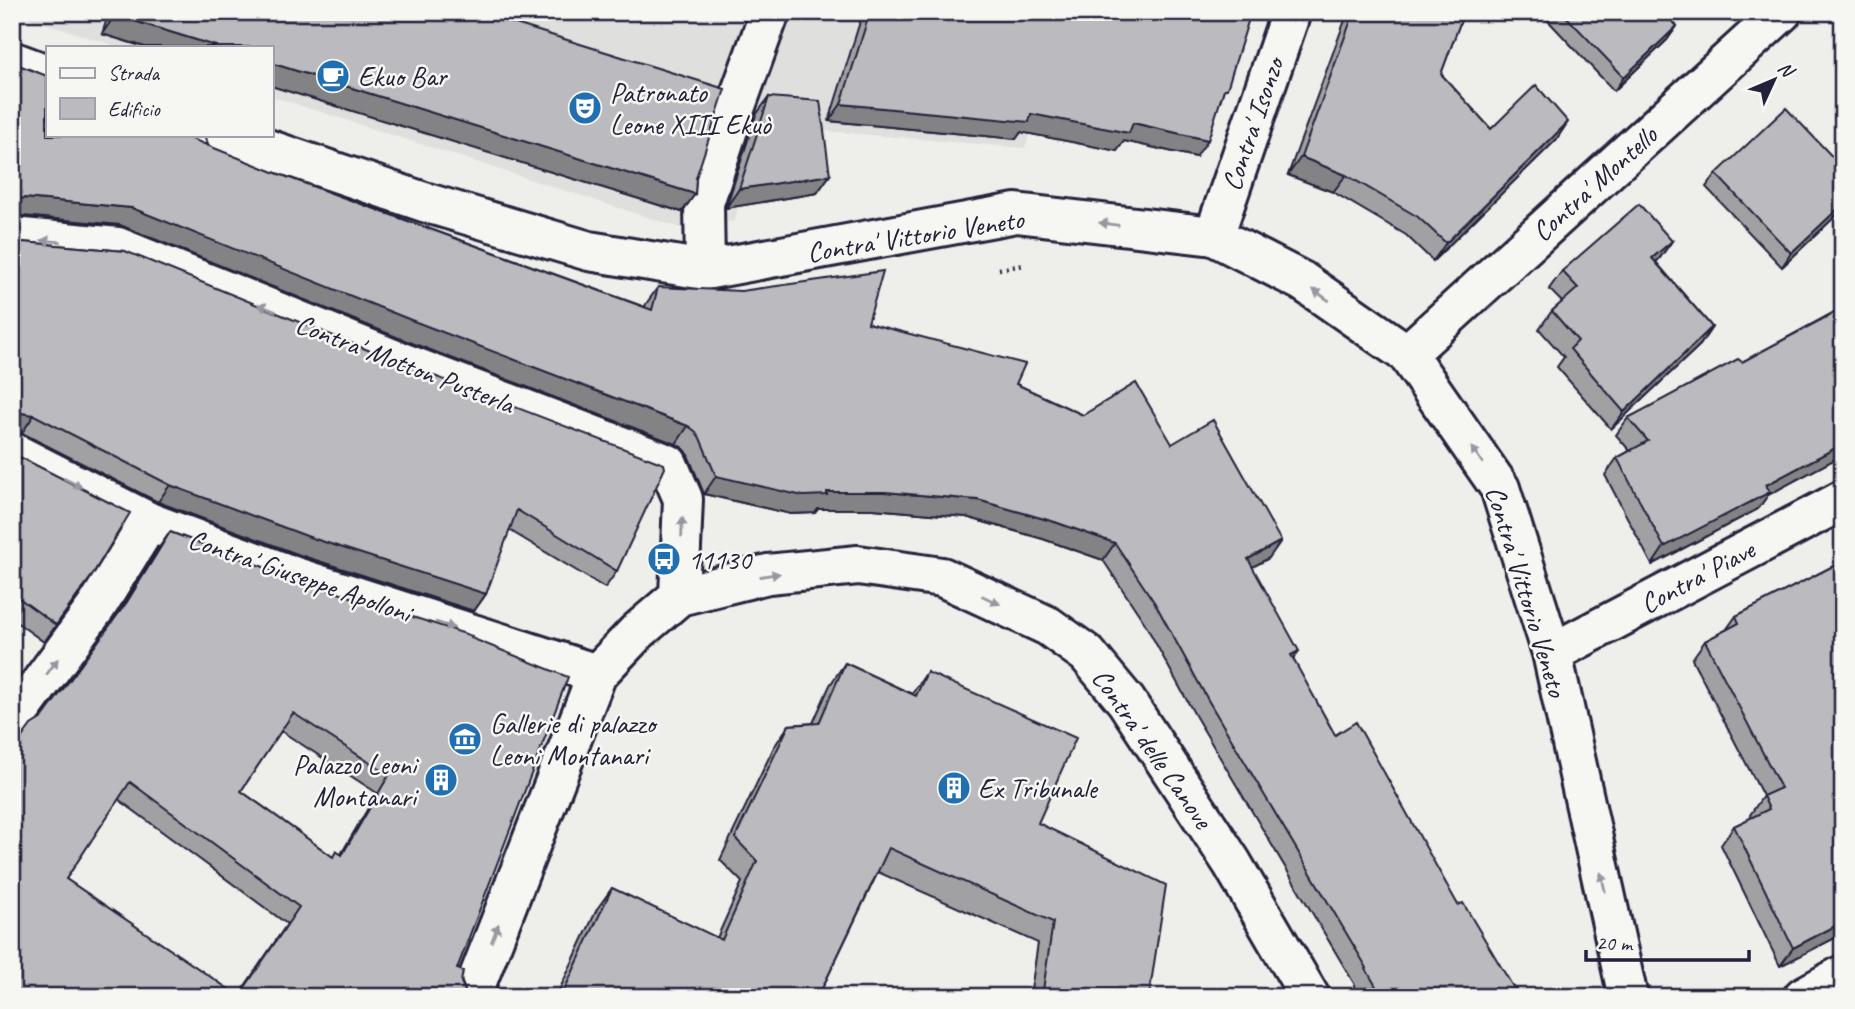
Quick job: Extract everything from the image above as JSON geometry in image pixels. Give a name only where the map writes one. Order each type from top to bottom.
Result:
[{"type":"street","points":[[705,270],[704,203],[770,12]]},
{"type":"street","name":"Contra' Isonzo","points":[[1214,236],[1291,12]]},
{"type":"street","name":"Contra' Montello","points":[[1407,354],[1782,12]]},
{"type":"street","points":[[12,61],[46,74]]},
{"type":"street","name":"Contra' Vittorio Veneto","points":[[229,136],[425,202],[589,251],[705,270],[1016,214],[1214,236],[1302,281],[1407,354],[1500,488],[1552,653],[1628,997]]},
{"type":"street","name":"Contra' Motton Pusterla","points":[[12,237],[118,247],[391,358],[668,464],[683,499],[680,596]]},
{"type":"street","name":"Contra' Giuseppe Apolloni","points":[[12,452],[149,522],[293,576],[597,674]]},
{"type":"street","name":"Contra' Piave","points":[[1552,653],[1843,500]]},
{"type":"street","points":[[12,722],[97,606],[149,522]]},
{"type":"street","name":"Contra' delle Canove","points":[[680,596],[768,574],[858,565],[942,577],[1048,626],[1087,654],[1126,701],[1232,863],[1310,997]]},
{"type":"street","points":[[471,997],[597,674],[637,632],[680,596]]},
{"type":"street","points":[[1802,997],[1843,975]]},
{"type":"path","points":[[997,269],[1024,265],[1036,267]]},
{"type":"shaded area","points":[[22,12],[1070,12],[1025,148],[753,125],[735,221],[684,229],[273,97],[273,46],[116,46],[34,20]]},
{"type":"building","points":[[116,12],[477,12],[725,89],[696,178],[695,194],[273,64],[273,46],[216,46],[115,15]]},
{"type":"building","points":[[870,12],[1251,12],[1208,140],[1133,123],[1129,133],[1031,114],[1029,122],[841,104]]},
{"type":"building","points":[[1354,12],[1464,12],[1441,74],[1491,129],[1536,85],[1568,122],[1446,243],[1418,217],[1346,175],[1301,157]]},
{"type":"building","points":[[1562,12],[1677,12],[1670,19],[1677,26],[1624,77]]},
{"type":"building","points":[[12,61],[46,76],[46,136],[184,136],[276,173],[652,310],[658,287],[741,291],[883,271],[868,323],[1025,364],[1016,384],[1083,415],[1136,383],[1172,444],[1213,420],[1281,541],[1248,559],[1299,651],[1291,655],[1335,735],[1356,722],[1458,905],[1463,903],[1519,997],[1382,997],[1208,700],[1156,605],[1115,543],[978,500],[885,492],[827,492],[827,495],[803,496],[716,476],[700,438],[688,426],[411,320],[132,208],[25,198],[12,202]]},
{"type":"building","points":[[769,97],[820,101],[830,175],[739,189]]},
{"type":"building","points":[[1786,108],[1843,168],[1843,204],[1791,253],[1716,174]]},
{"type":"building","points":[[1639,204],[1672,241],[1652,258],[1712,327],[1624,412],[1570,349],[1578,341],[1552,311],[1578,288],[1562,271]]},
{"type":"building","points":[[12,238],[22,242],[125,251],[395,361],[664,464],[665,468],[617,571],[517,510],[486,594],[312,538],[170,485],[34,415],[22,413],[12,417]]},
{"type":"building","points":[[1843,308],[1843,444],[1766,485],[1770,492],[1664,547],[1617,458],[1648,441],[1628,418],[1738,359],[1742,362]]},
{"type":"building","points":[[12,453],[130,513],[91,577],[56,625],[12,593]]},
{"type":"building","points":[[170,532],[298,580],[472,636],[471,638],[568,677],[457,969],[463,971],[461,982],[471,997],[12,997],[12,751],[31,725],[42,718],[127,602]],"holes":[[[293,713],[389,775],[342,855],[336,851],[333,857],[241,791]],[[130,782],[299,907],[239,996],[66,879]]]},
{"type":"building","points":[[1843,561],[1843,922],[1793,948],[1734,826],[1769,809],[1763,796],[1781,788],[1705,641],[1739,623],[1736,616]]},
{"type":"building","points":[[845,663],[916,696],[927,672],[1076,738],[1038,823],[1166,885],[1149,997],[1042,997],[1053,922],[889,848],[818,997],[561,997],[612,888],[722,940],[757,861],[735,838],[789,725],[819,723]]},
{"type":"place","name":"Ekuo Bar","points":[[333,76]]},
{"type":"place","name":"Patronato Leone XIII Ekuò","points":[[585,108]]},
{"type":"place","name":"11130","points":[[664,559]]},
{"type":"place","name":"Gallerie di palazzo Leoni Montanari","points":[[465,739]]},
{"type":"place","name":"Palazzo Leoni Montanari","points":[[441,780]]},
{"type":"place","name":"Ex Tribunale","points":[[954,788]]}]
